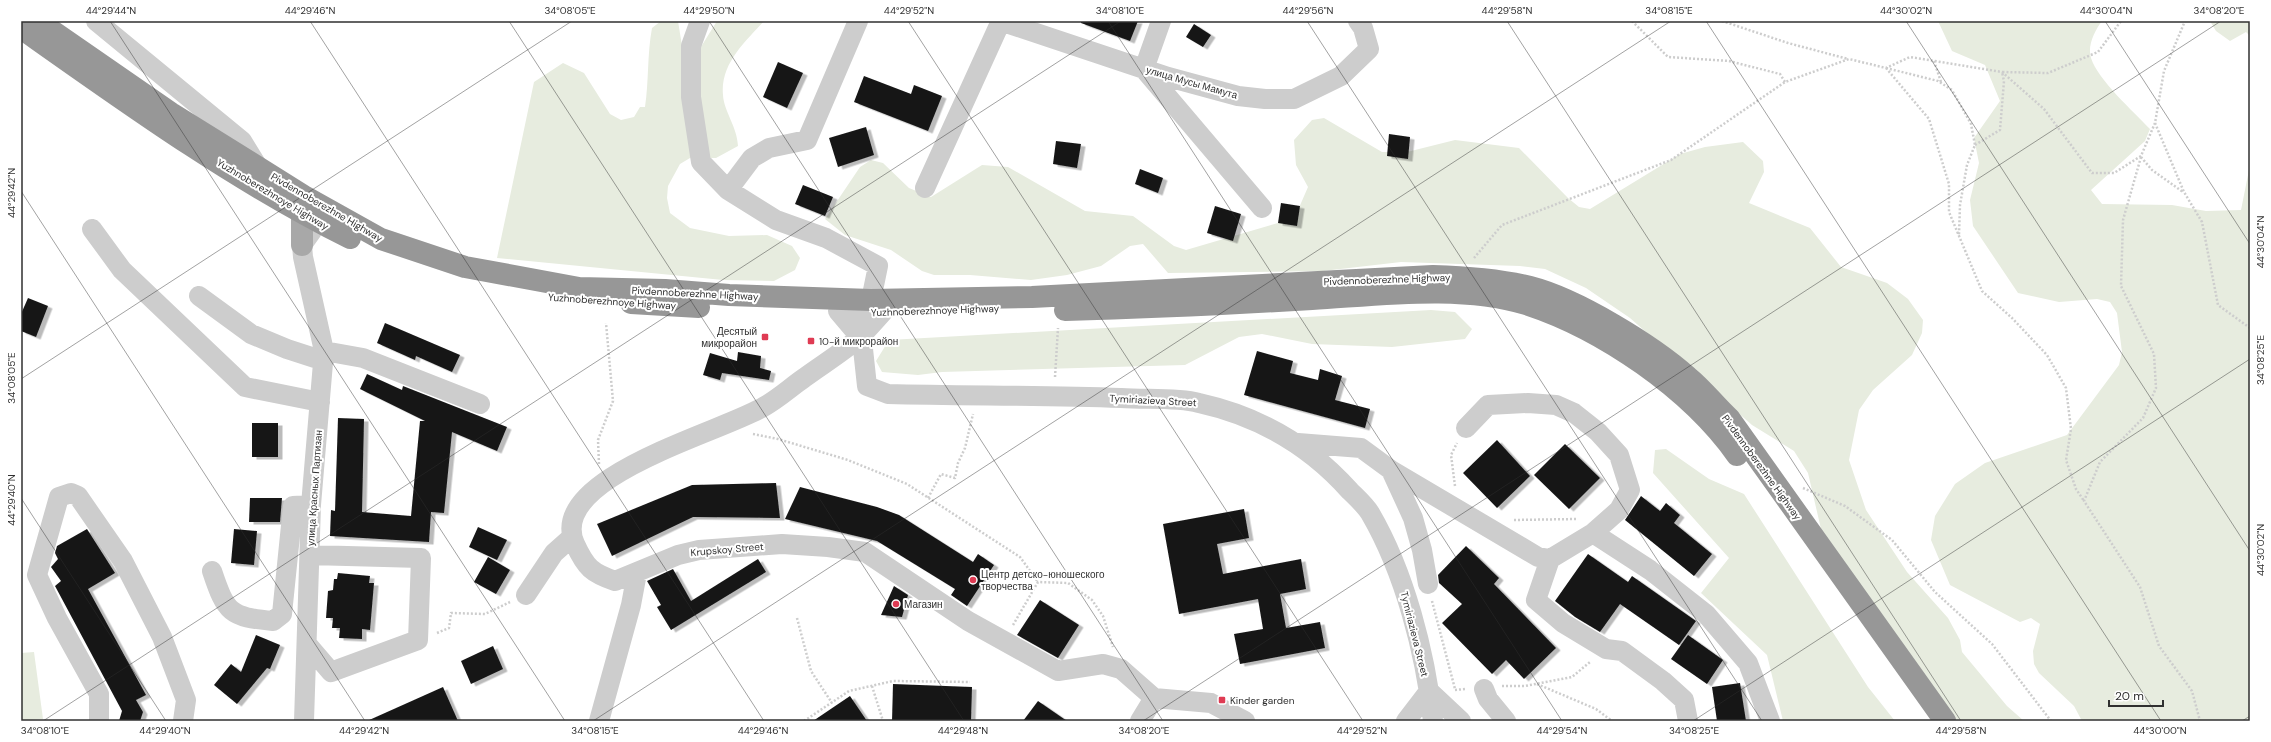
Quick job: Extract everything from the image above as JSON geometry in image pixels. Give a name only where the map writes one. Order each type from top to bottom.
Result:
[{"type":"highway","name":"Pivdennoberezhne Highway","points":[[38,21],[171,114],[304,196],[381,239],[465,267],[579,288],[665,290],[861,307]]},
{"type":"highway","name":"Yuzhnoberezhnoye Highway","points":[[21,28],[148,117],[310,217],[374,249],[437,273],[551,298],[666,306],[983,307],[1060,310],[1153,308],[1428,293],[1478,295],[1526,304],[1571,322],[1637,360],[1682,394],[1723,435],[1926,721]]},
{"type":"highway","name":"Pivdennoberezhne Highway","points":[[1158,291],[1388,278],[1457,277],[1484,278],[1531,287],[1576,305],[1643,343],[1688,377],[1729,418],[1944,721]]},
{"type":"highway","name":"Yuzhnoberezhnoye Highway","points":[[861,307],[1158,291]]},
{"type":"main road","points":[[302,251],[310,217]]},
{"type":"street","points":[[96,21],[242,141],[258,167]]},
{"type":"street","points":[[700,21],[691,46],[691,97],[696,137],[702,162],[728,190],[776,220],[826,238],[878,266],[861,307],[860,337]]},
{"type":"street","points":[[728,190],[752,158],[769,148],[807,140],[858,21]]},
{"type":"street","points":[[1161,21],[1144,69],[1262,208]]},
{"type":"street","name":"улица Мусы Мамута","points":[[1004,22],[1144,69],[1238,96],[1265,99],[1294,99],[1341,76],[1369,49],[1363,28],[1358,21]]},
{"type":"street","points":[[925,188],[1004,22]]},
{"type":"street","points":[[92,229],[122,270],[245,387],[320,402]]},
{"type":"street","name":"улица Красных Партизан","points":[[302,251],[324,356],[311,505],[304,721]]},
{"type":"street","points":[[199,296],[252,334],[286,350],[324,356],[363,358],[480,404]]},
{"type":"street","points":[[860,337],[861,307]]},
{"type":"street","points":[[526,595],[554,553],[572,537],[574,518],[582,501],[599,484],[678,444],[764,407],[860,337]]},
{"type":"street","name":"Tymiriazieva Street","points":[[860,337],[867,386],[888,394],[975,396],[1053,395],[1198,402],[1245,416],[1298,443],[1337,476],[1369,512],[1406,594],[1429,691],[1433,721]]},
{"type":"street","points":[[1466,428],[1488,405],[1528,403],[1556,405],[1574,413],[1598,432],[1619,455],[1630,490],[1620,510],[1592,533],[1550,559],[1536,600],[1563,623],[1606,649],[1622,651],[1664,681],[1684,700],[1688,721]]},
{"type":"street","points":[[1298,443],[1361,448],[1391,470],[1538,557],[1550,559]]},
{"type":"street","points":[[1391,470],[1413,518],[1422,550],[1428,584]]},
{"type":"street","points":[[99,721],[99,694],[57,618],[37,575],[59,497],[71,493],[78,496],[123,560],[162,637],[186,700],[183,721]]},
{"type":"street","points":[[212,571],[228,608],[238,616],[273,621],[282,614],[293,506],[311,505]]},
{"type":"street","points":[[1592,533],[1650,570],[1706,614],[1748,663],[1770,721]]},
{"type":"street","name":"Krupskoy Street","points":[[572,537],[580,555],[594,573],[615,581],[678,555],[699,550],[782,544],[828,547],[865,552],[968,621],[1058,671],[1103,664],[1121,668]]},
{"type":"street","points":[[307,644],[331,672],[418,640],[421,558],[310,555]]},
{"type":"street","points":[[599,721],[631,605],[637,573]]},
{"type":"street","points":[[1121,668],[1154,698],[1211,703],[1245,721]]},
{"type":"street","points":[[1484,689],[1488,699],[1506,721]]},
{"type":"street","points":[[1406,721],[1429,691]]},
{"type":"street","name":"Tymiriazieva Street","points":[[1429,691],[1454,715]]},
{"type":"street","points":[[1140,721],[1154,698]]},
{"type":"path","points":[[1632,21],[1668,57],[1729,61],[1780,74],[1785,82]]},
{"type":"path","points":[[1722,21],[1788,43],[1941,83],[1952,90],[1970,124],[1975,145],[1966,172],[1960,205],[1959,236]]},
{"type":"path","points":[[1886,68],[1910,57],[2002,72],[2048,73],[2098,52],[2121,21]]},
{"type":"path","points":[[2084,501],[2100,462],[2143,418],[2156,388],[2154,354],[2121,286],[2123,220],[2141,156],[2155,123],[2164,71],[2185,21]]},
{"type":"path","points":[[1457,277],[1502,225],[1671,160],[1785,82],[1849,59]]},
{"type":"path","points":[[1934,61],[1941,83]]},
{"type":"path","points":[[1886,68],[1929,119],[1950,184],[1949,212],[1982,291],[2012,318],[2047,356],[2066,388],[2071,429],[2066,460],[2076,489],[2140,587],[2159,646],[2192,691],[2200,721]]},
{"type":"path","points":[[1975,145],[2000,130],[2004,81],[2002,72]]},
{"type":"path","points":[[2002,72],[2044,109],[2092,173],[2114,173],[2141,156]]},
{"type":"path","points":[[2155,123],[2169,152],[2184,192],[2202,222],[2218,305],[2250,328]]},
{"type":"path","points":[[2141,156],[2152,170],[2184,192]]},
{"type":"path","points":[[1053,395],[1060,310]]},
{"type":"path","points":[[599,484],[598,440],[613,401],[606,323]]},
{"type":"path","points":[[928,498],[941,474],[955,478],[968,437],[975,396]]},
{"type":"path","points":[[1456,489],[1451,455],[1466,428]]},
{"type":"path","points":[[747,433],[778,439],[848,460],[907,484],[1020,557],[1038,582]]},
{"type":"path","points":[[1799,486],[1845,506],[1892,540],[1935,592],[1992,644],[2030,696],[2051,721]]},
{"type":"path","points":[[1511,520],[1577,519],[1592,533]]},
{"type":"path","points":[[1003,641],[1038,582]]},
{"type":"path","points":[[1038,582],[1068,583],[1092,600],[1103,616],[1121,668]]},
{"type":"path","points":[[1428,584],[1455,690],[1454,715]]},
{"type":"path","points":[[418,640],[449,628],[451,613],[485,614],[505,603]]},
{"type":"path","points":[[797,618],[811,671],[832,702]]},
{"type":"path","points":[[1484,689],[1508,685],[1525,686],[1572,677]]},
{"type":"path","points":[[804,721],[850,691],[893,681],[970,682]]},
{"type":"path","points":[[1537,684],[1596,709],[1612,721]]},
{"type":"path","points":[[872,686],[883,721]]},
{"type":"shaded area","points":[[661,21],[678,21],[686,71],[717,21],[764,21],[735,54],[725,73],[723,84],[724,101],[735,132],[738,146],[716,158],[690,158],[680,164],[668,186],[667,198],[670,213],[690,228],[729,236],[767,235],[792,246],[800,258],[795,270],[774,281],[723,280],[497,258],[534,82],[563,63],[584,73],[610,114],[621,120],[634,117],[640,107],[645,107],[649,48],[652,28]]},
{"type":"shaded area","points":[[1938,21],[2102,21],[2094,33],[2090,48],[2091,58],[2095,67],[2109,86],[2150,129],[2145,141],[2091,190],[2102,204],[2172,205],[2206,211],[2241,210],[2250,165],[2250,721],[2082,721],[2074,706],[2039,673],[2034,664],[2033,651],[2040,624],[2031,618],[2020,622],[1950,585],[1931,540],[1935,516],[1955,484],[1985,463],[2067,435],[2119,365],[2122,352],[2117,313],[2110,302],[2097,299],[2059,302],[2018,293],[1973,226],[1970,200],[1979,163],[1974,138],[2000,101],[1985,65],[1952,51]]},
{"type":"shaded area","points":[[2210,21],[2250,21],[2250,36],[2246,32],[2230,41],[2216,31]]},
{"type":"shaded area","points":[[1324,118],[1382,152],[1407,152],[1455,140],[1519,148],[1568,198],[1579,207],[1590,209],[1680,154],[1705,147],[1743,142],[1763,161],[1764,172],[1749,203],[1810,228],[1841,267],[1887,283],[1908,299],[1923,320],[1922,333],[1912,355],[1873,390],[1859,410],[1849,460],[1866,510],[1907,572],[1948,618],[1960,640],[1962,652],[2007,706],[2024,721],[1953,721],[1821,529],[1808,473],[1794,451],[1752,425],[1630,318],[1586,288],[1545,269],[1520,266],[1401,262],[1323,271],[1168,273],[1143,244],[1130,246],[1101,266],[1067,275],[1031,280],[970,275],[934,275],[922,271],[891,250],[845,235],[825,219],[860,167],[871,160],[883,163],[909,188],[931,197],[982,165],[1008,167],[1085,211],[1133,216],[1174,246],[1186,250],[1278,223],[1298,210],[1308,187],[1296,165],[1294,140],[1312,120]]},
{"type":"shaded area","points":[[1431,310],[1455,312],[1472,329],[1465,339],[1392,347],[1312,344],[1262,334],[1239,337],[1185,365],[942,372],[918,375],[882,372],[876,361],[889,340]]},
{"type":"shaded area","points":[[1666,449],[1709,479],[1744,494],[1868,687],[1895,721],[1783,721],[1767,655],[1701,593],[1729,558],[1653,473],[1655,450]]},
{"type":"shaded area","points":[[34,652],[43,719],[22,721],[21,653]]},
{"type":"building","points":[[1081,21],[1138,21],[1130,41],[1081,23]]},
{"type":"building","points":[[1194,24],[1211,35],[1203,47],[1186,37]]},
{"type":"building","points":[[778,62],[803,73],[787,108],[763,97]]},
{"type":"building","points":[[864,76],[911,94],[914,85],[942,96],[928,131],[854,102]]},
{"type":"building","points":[[866,127],[874,155],[838,167],[829,138]]},
{"type":"building","points":[[1389,134],[1410,137],[1408,159],[1387,156]]},
{"type":"building","points":[[1056,141],[1081,144],[1077,168],[1053,164]]},
{"type":"building","points":[[1140,169],[1163,178],[1158,193],[1135,184]]},
{"type":"building","points":[[803,185],[833,197],[825,216],[795,204]]},
{"type":"building","points":[[1281,203],[1300,206],[1297,226],[1278,223]]},
{"type":"building","points":[[1215,206],[1241,214],[1233,241],[1207,233]]},
{"type":"building","points":[[28,298],[48,306],[36,337],[21,331],[21,314]]},
{"type":"building","points":[[385,323],[460,355],[452,372],[416,356],[415,360],[377,343]]},
{"type":"building","points":[[1257,351],[1293,361],[1290,373],[1318,380],[1320,369],[1342,376],[1335,400],[1370,409],[1365,428],[1244,395]]},
{"type":"building","points":[[738,352],[761,356],[760,368],[771,371],[769,380],[722,373],[720,380],[703,375],[710,353],[737,361]]},
{"type":"building","points":[[367,374],[402,390],[403,386],[507,427],[497,451],[452,432],[444,513],[431,512],[429,542],[330,536],[331,510],[335,511],[338,418],[364,419],[362,512],[411,516],[420,421],[425,421],[360,389]]},
{"type":"building","points":[[252,423],[278,423],[278,457],[252,457]]},
{"type":"building","points":[[1497,440],[1530,476],[1497,508],[1463,473]]},
{"type":"building","points":[[1565,444],[1600,478],[1569,509],[1534,475]]},
{"type":"building","points":[[776,483],[780,518],[693,517],[612,556],[597,524],[692,485]]},
{"type":"building","points":[[800,487],[877,507],[899,515],[973,562],[978,554],[994,565],[967,606],[951,595],[955,589],[877,541],[785,519]]},
{"type":"building","points":[[1641,496],[1660,511],[1666,503],[1680,515],[1674,523],[1712,554],[1694,576],[1625,520]]},
{"type":"building","points":[[250,498],[282,498],[280,522],[249,522]]},
{"type":"building","points":[[1244,509],[1249,538],[1217,544],[1223,574],[1301,559],[1306,589],[1280,594],[1286,628],[1320,622],[1325,648],[1240,664],[1234,634],[1263,629],[1258,599],[1179,614],[1163,524]]},
{"type":"building","points":[[478,527],[507,540],[497,560],[469,547]]},
{"type":"building","points":[[87,529],[115,573],[88,589],[146,695],[136,700],[143,712],[140,721],[119,721],[122,711],[55,586],[61,581],[51,567],[58,559],[55,553],[57,546]]},
{"type":"building","points":[[234,529],[257,531],[254,565],[231,563]]},
{"type":"building","points":[[1466,546],[1499,578],[1494,584],[1556,648],[1524,679],[1506,660],[1492,674],[1442,623],[1462,604],[1439,583],[1438,575]]},
{"type":"building","points":[[1588,554],[1628,582],[1632,576],[1696,621],[1679,645],[1620,604],[1600,632],[1575,617],[1555,601]]},
{"type":"building","points":[[488,557],[510,570],[496,594],[474,582]]},
{"type":"building","points":[[758,559],[766,572],[671,630],[657,607],[661,605],[647,581],[673,569],[691,601]]},
{"type":"building","points":[[338,573],[370,576],[369,583],[374,583],[370,630],[362,629],[362,639],[339,638],[340,628],[332,628],[333,618],[326,618],[328,591],[333,590],[334,579],[337,579]]},
{"type":"building","name":"Магазин","points":[[894,586],[908,595],[902,617],[881,615]]},
{"type":"building","points":[[1040,600],[1079,625],[1058,658],[1017,635]]},
{"type":"building","points":[[256,635],[280,645],[270,669],[267,668],[237,704],[214,685],[231,664],[241,672]]},
{"type":"building","points":[[1688,635],[1723,660],[1707,684],[1671,659]]},
{"type":"building","points":[[493,646],[503,669],[471,684],[461,661]]},
{"type":"building","points":[[1740,683],[1746,721],[1717,721],[1712,687]]},
{"type":"building","points":[[893,684],[972,687],[971,721],[892,721]]},
{"type":"building","points":[[443,687],[458,721],[367,721]]},
{"type":"building","points":[[850,696],[867,721],[813,721]]},
{"type":"building","points":[[1038,701],[1067,721],[1023,721]]},
{"type":"place","name":"Десятый микрорайон","points":[[765,337]]},
{"type":"place","name":"10-й микрорайон","points":[[811,341]]},
{"type":"place","name":"Центр детско-юношеского творчества","points":[[973,580]]},
{"type":"place","name":"Магазин","points":[[896,604]]},
{"type":"place","name":"Kinder garden","points":[[1222,700]]}]
